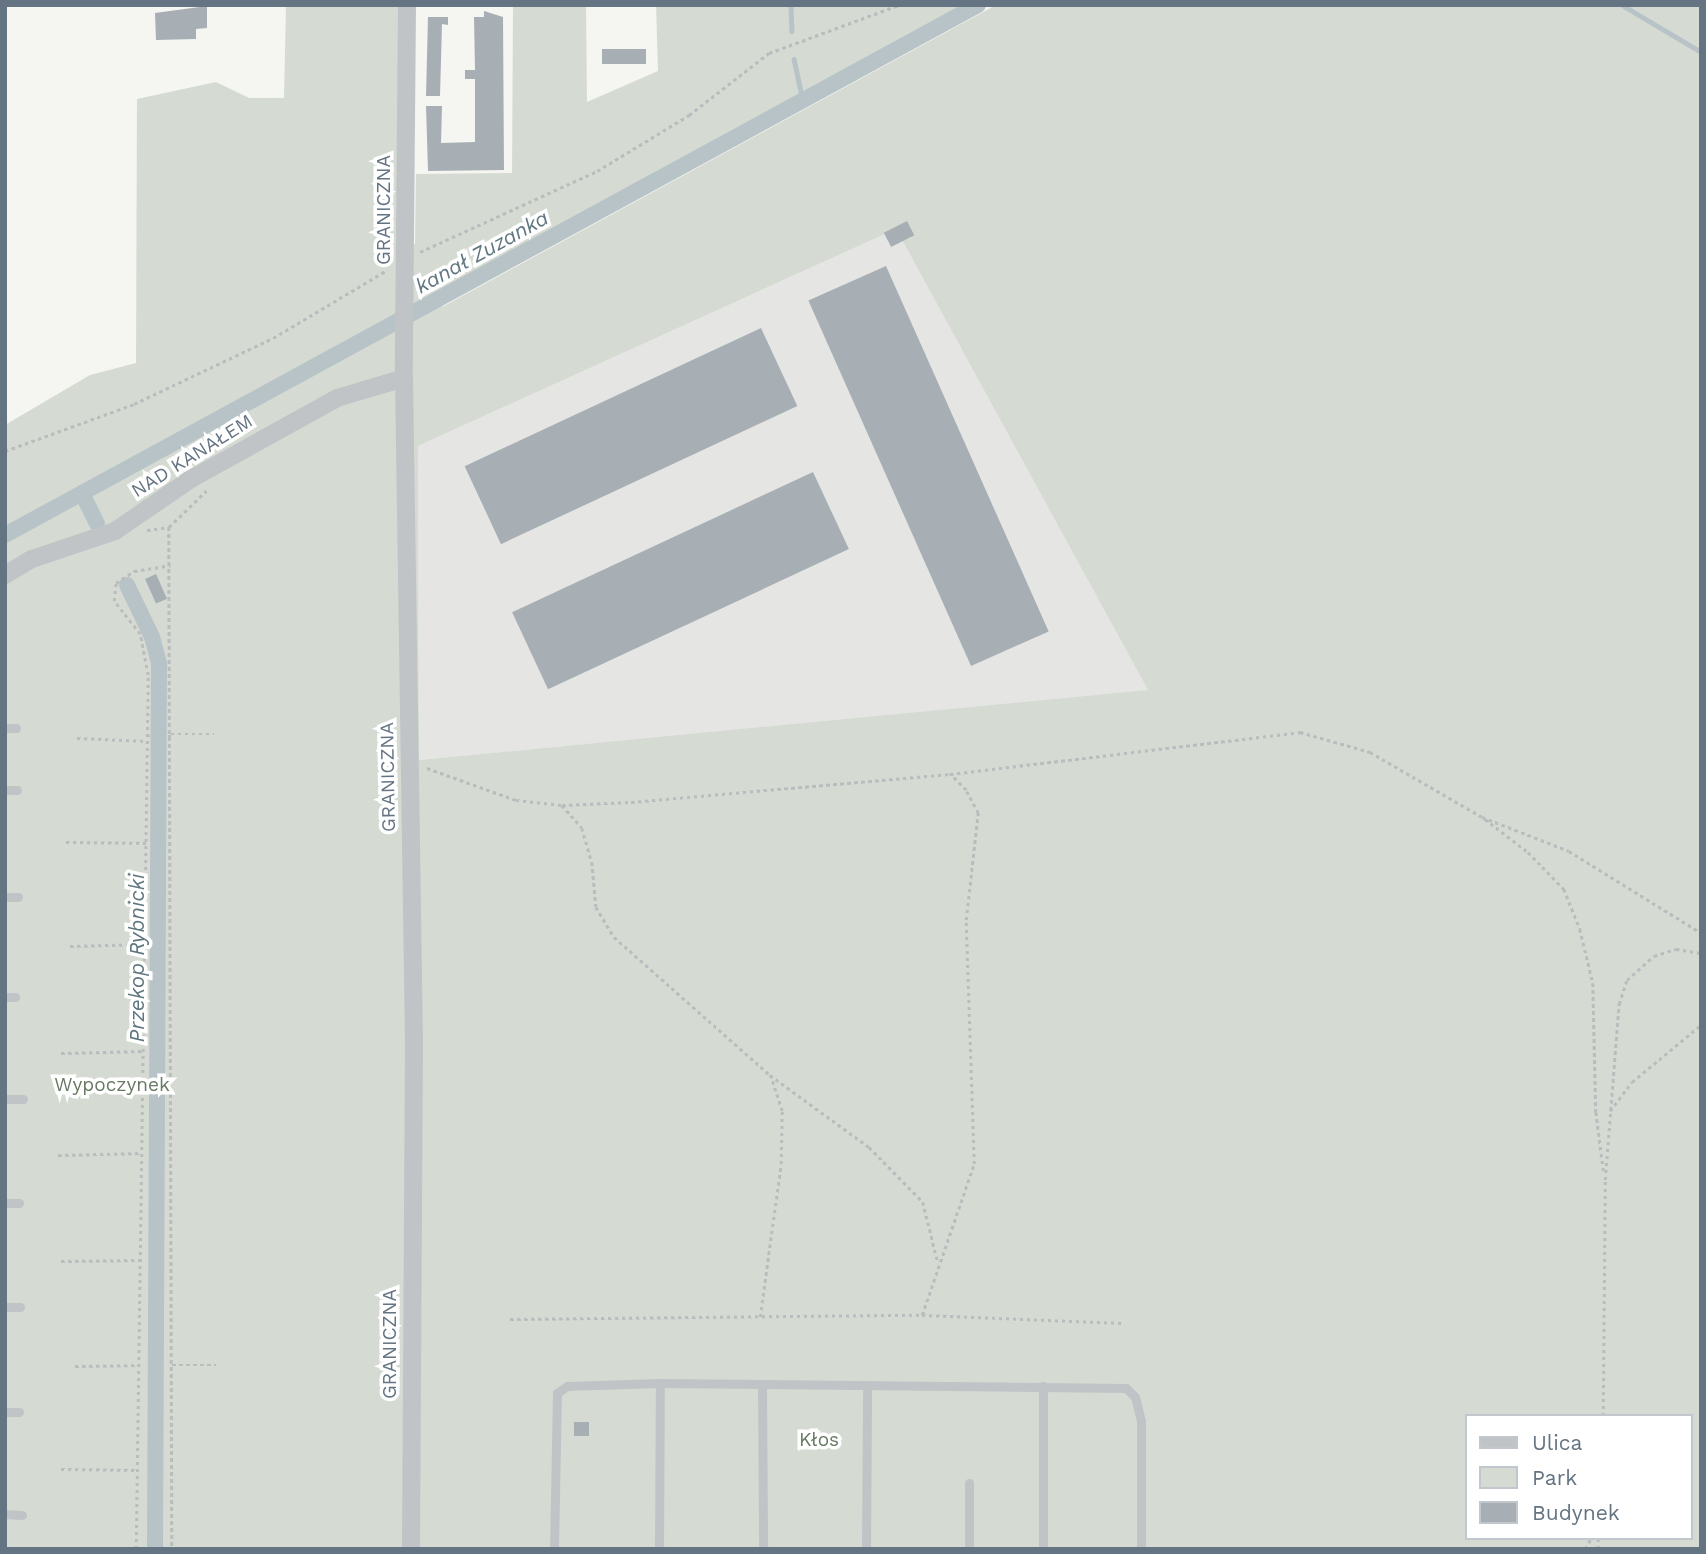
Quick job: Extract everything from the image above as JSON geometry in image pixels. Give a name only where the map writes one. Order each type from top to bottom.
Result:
[{"type":"street","name":"GRANICZNA","points":[[407,5],[404,379],[414,1042],[411,1549]]},
{"type":"street","name":"NAD KANAŁEM","points":[[5,575],[32,559],[115,531],[191,479],[337,398],[404,379]]},
{"type":"lane","points":[[5,728],[16,728]]},
{"type":"lane","points":[[5,790],[17,790]]},
{"type":"lane","points":[[5,897],[18,897]]},
{"type":"lane","points":[[5,1099],[23,1100]]},
{"type":"lane","points":[[5,1203],[19,1203]]},
{"type":"lane","points":[[5,1307],[20,1307]]},
{"type":"lane","points":[[659,1549],[660,1383]]},
{"type":"lane","points":[[554,1549],[554,1401],[567,1386],[660,1383],[762,1386],[1120,1386],[1135,1396],[1141,1421],[1141,1549]]},
{"type":"lane","points":[[762,1386],[763,1549]]},
{"type":"lane","points":[[866,1549],[867,1386]]},
{"type":"lane","points":[[1043,1386],[1043,1549]]},
{"type":"lane","points":[[5,1412],[19,1412]]},
{"type":"lane","points":[[969,1483],[970,1549]]},
{"type":"lane","points":[[5,1514],[22,1514]]},
{"type":"path","points":[[5,451],[134,404],[273,338],[405,260],[597,171],[689,115],[769,53],[898,5]]},
{"type":"path","points":[[169,527],[172,1549]]},
{"type":"path","points":[[136,1549],[148,675],[140,634],[114,601],[116,583],[134,571],[171,565]]},
{"type":"path","points":[[408,768],[445,771],[516,800],[562,805],[950,774],[1300,732],[1370,752],[1482,817],[1528,852],[1564,888],[1580,929],[1592,983],[1595,1112],[1605,1180]]},
{"type":"path","points":[[77,738],[214,734]]},
{"type":"path","points":[[922,1315],[974,1164],[966,920],[978,813],[966,790],[950,774]]},
{"type":"path","points":[[562,805],[582,828],[592,862],[596,907],[614,937],[770,1075],[869,1147],[922,1202],[938,1263]]},
{"type":"path","points":[[1482,817],[1569,851],[1701,933]]},
{"type":"path","points":[[66,842],[146,843]]},
{"type":"path","points":[[70,946],[145,944]]},
{"type":"path","points":[[1603,1414],[1605,1180],[1614,1039],[1627,980],[1654,956],[1676,949],[1701,953]]},
{"type":"path","points":[[1609,1114],[1632,1082],[1701,1025]]},
{"type":"path","points":[[61,1053],[143,1051]]},
{"type":"path","points":[[760,1317],[781,1164],[782,1111],[770,1075]]},
{"type":"path","points":[[58,1155],[142,1153]]},
{"type":"path","points":[[61,1261],[140,1260]]},
{"type":"path","points":[[510,1319],[922,1315],[1122,1323]]},
{"type":"path","points":[[75,1366],[139,1365]]},
{"type":"path","points":[[172,1365],[216,1365]]},
{"type":"path","points":[[61,1469],[137,1470]]},
{"type":"shaded area","points":[[896,229],[1149,691],[419,760],[418,446]]},
{"type":"green space","points":[[286,5],[402,5],[398,252],[415,244],[416,174],[512,173],[513,5],[586,5],[587,102],[658,71],[656,5],[968,5],[442,294],[442,307],[996,5],[1701,5],[1701,1549],[5,1549],[5,425],[90,375],[136,363],[137,99],[216,82],[249,98],[284,98]],"holes":[[[896,229],[1148,690],[419,760],[418,446]]]},
{"type":"building","points":[[207,6],[207,28],[196,29],[196,39],[156,40],[155,13]]},
{"type":"building","points":[[484,11],[503,17],[504,170],[428,171],[426,106],[442,106],[441,143],[475,142],[475,79],[465,79],[465,70],[475,70],[474,17],[484,17]]},
{"type":"building","points":[[428,17],[448,17],[448,25],[442,24],[440,96],[426,96]]},
{"type":"building","points":[[602,49],[646,49],[646,64],[602,64]]},
{"type":"building","points":[[907,221],[914,235],[891,247],[884,233]]},
{"type":"building","points":[[886,266],[1049,631],[971,666],[808,301]]},
{"type":"building","points":[[761,328],[797,406],[501,544],[465,466]]},
{"type":"building","points":[[813,472],[849,549],[548,689],[512,612]]},
{"type":"building","points":[[156,574],[167,599],[156,604],[145,579]]},
{"type":"building","points":[[574,1422],[589,1422],[589,1436],[574,1436]]},
{"type":"waterway","points":[[791,5],[792,31]]},
{"type":"waterway","name":"kanał Zuzanka","points":[[5,535],[978,5]]},
{"type":"waterway","points":[[1622,5],[1701,52]]},
{"type":"waterway","points":[[794,59],[803,101]]},
{"type":"waterway","name":"Przekop Rybnicki","points":[[82,493],[97,524]]},
{"type":"waterway","name":"Przekop Rybnicki","points":[[127,585],[152,637],[159,664],[155,1549]]},
{"type":"park label","name":"Wypoczynek","points":[[112,1085]]},
{"type":"park label","name":"Kłos","points":[[819,1440]]}]
